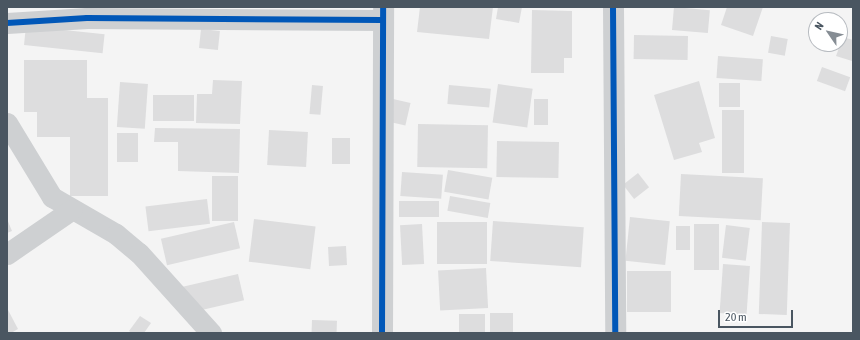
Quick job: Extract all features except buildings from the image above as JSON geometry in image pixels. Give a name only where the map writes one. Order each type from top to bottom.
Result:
[{"type":"street","points":[[613,7],[615,333]]},
{"type":"street","points":[[7,23],[87,18],[382,13],[382,333]]},
{"type":"street","points":[[7,123],[52,197],[71,210],[116,234],[139,253],[211,333]]},
{"type":"street","points":[[7,254],[71,210]]},
{"type":"cycle path","points":[[382,333],[383,7]]},
{"type":"cycle path","points":[[613,7],[615,333]]},
{"type":"cycle path","points":[[7,23],[87,18],[382,20]]}]
